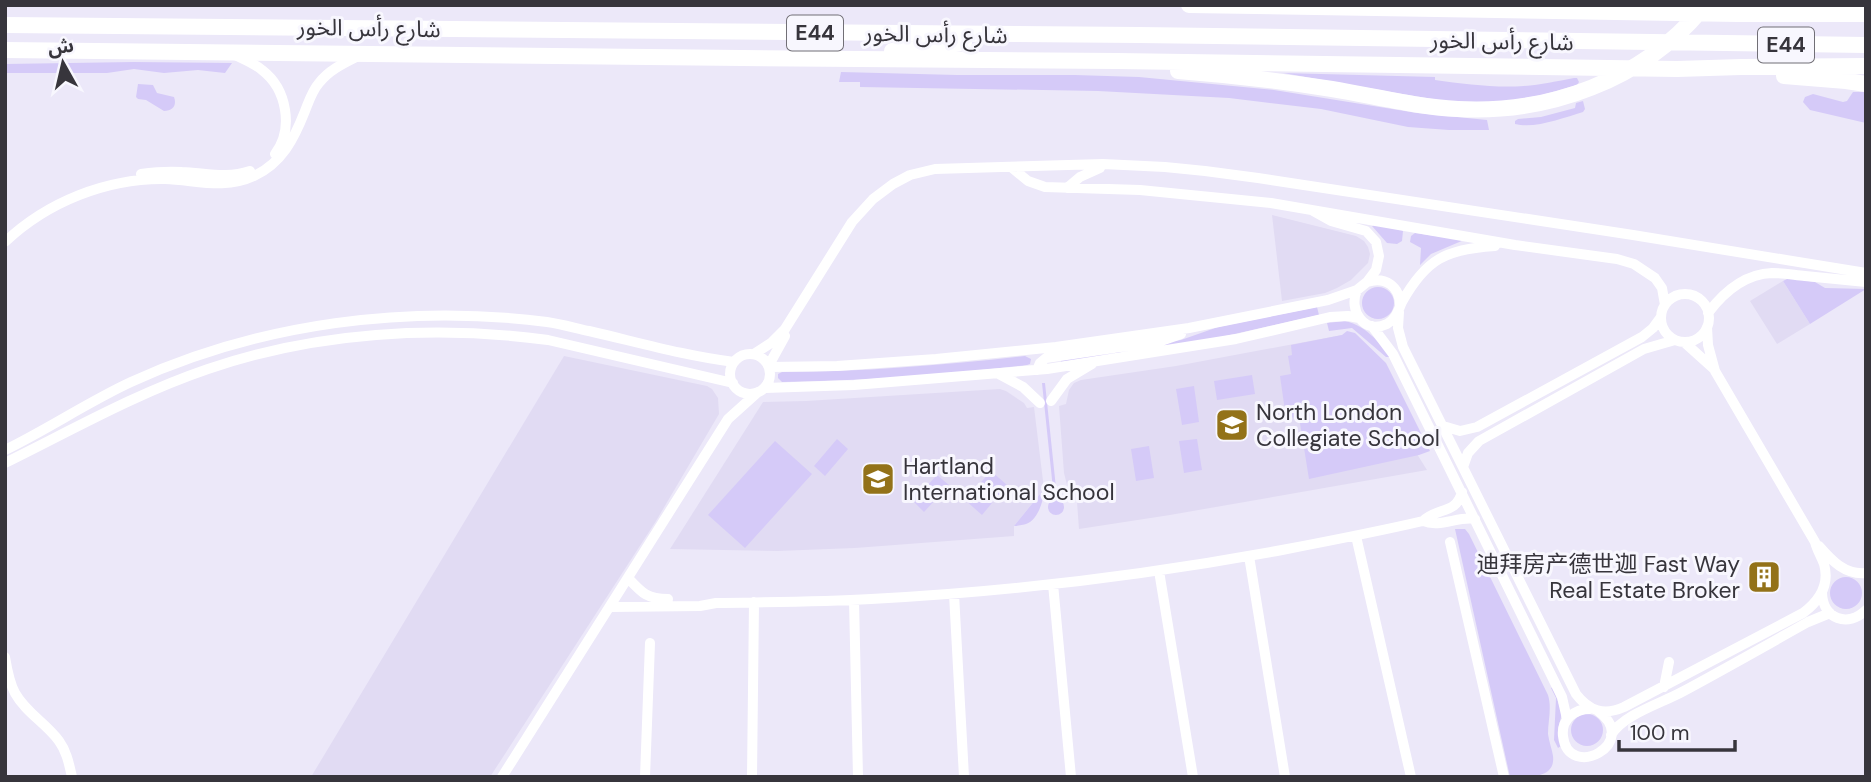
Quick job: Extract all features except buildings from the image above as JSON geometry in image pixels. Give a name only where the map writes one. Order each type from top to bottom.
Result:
[{"type":"highway","name":"شارع رأس الخور","points":[[1189,5],[1866,14]]},
{"type":"highway","points":[[1117,61],[1146,68],[1248,77],[1455,109],[1506,108],[1569,96],[1592,88],[1637,65],[1677,35],[1705,5]]},
{"type":"highway","name":"شارع رأس الخور","points":[[5,25],[1866,45]]},
{"type":"highway","points":[[813,59],[1041,35]]},
{"type":"highway","points":[[5,50],[1677,69],[1866,84]]},
{"type":"highway","points":[[1677,69],[1866,66]]},
{"type":"street","points":[[5,234],[36,211],[59,199],[111,179],[171,171],[229,176],[246,172],[267,162],[279,148],[284,136],[286,120],[282,98],[277,86],[264,71],[228,52]]},
{"type":"street","points":[[5,242],[30,221],[56,206],[111,186],[162,179],[230,184],[261,172],[275,162],[293,141],[311,95],[320,81],[332,70],[362,54]]},
{"type":"street","points":[[1067,188],[1085,174],[1112,165]]},
{"type":"street","points":[[728,419],[732,406],[733,384],[730,372],[734,362],[743,355],[754,354],[771,343],[785,329],[863,208],[893,184],[910,175],[943,168],[1112,165],[1205,170],[1866,273]]},
{"type":"street","points":[[1045,187],[1045,174],[1055,166]]},
{"type":"street","points":[[1011,167],[1028,181],[1045,187],[1140,190],[1270,204],[1515,245],[1618,258],[1649,273],[1659,283],[1664,293],[1665,305],[1661,317],[1642,337],[1477,428],[1460,431],[1443,426]]},
{"type":"street","points":[[769,366],[857,225],[886,194],[918,173]]},
{"type":"street","points":[[5,463],[125,403],[210,368],[287,348],[351,338],[439,332],[548,340],[733,384],[745,393],[996,373],[1042,359],[1167,340],[1189,328],[1328,300],[1357,290],[1376,270],[1379,256],[1376,242],[1366,231],[1325,219],[1313,211]]},
{"type":"street","points":[[1372,326],[1388,324],[1422,274],[1445,255],[1475,247],[1515,245]]},
{"type":"street","points":[[1866,282],[1763,274],[1731,289],[1717,302],[1708,313],[1707,327],[1708,345],[1716,371],[1815,542],[1824,565],[1824,604],[1830,613],[1841,619],[1857,617],[1866,610]]},
{"type":"street","points":[[1367,282],[1379,279],[1391,284],[1399,293],[1398,328],[1401,341],[1572,689],[1580,700],[1608,721],[1611,735]]},
{"type":"street","points":[[1357,290],[1353,304],[1359,318]]},
{"type":"street","points":[[1665,305],[1672,298],[1687,295],[1700,301],[1708,313]]},
{"type":"street","points":[[5,450],[108,393],[163,369],[244,342],[327,325],[428,316],[520,319],[551,322],[734,362]]},
{"type":"street","points":[[769,366],[936,359],[1098,361],[1241,338],[1330,317],[1359,318],[1372,326],[1394,354],[1562,697],[1567,719]]},
{"type":"street","points":[[1661,317],[1666,333],[1680,341],[1716,371]]},
{"type":"street","points":[[1463,467],[1468,453],[1479,442],[1644,349],[1690,341],[1700,336],[1707,327]]},
{"type":"street","points":[[502,777],[728,419],[762,390],[771,376],[764,359],[754,354]]},
{"type":"street","points":[[996,373],[1045,402],[1067,379],[1098,361]]},
{"type":"street","points":[[610,607],[700,606],[716,603],[853,600],[954,594],[1159,571],[1356,536],[1423,521],[1432,514],[1454,506],[1460,500],[1462,492]]},
{"type":"street","points":[[1423,521],[1432,524],[1475,519]]},
{"type":"street","points":[[1356,536],[1411,777]]},
{"type":"street","points":[[1450,542],[1504,777]]},
{"type":"street","points":[[1815,542],[1831,559],[1859,575]]},
{"type":"street","points":[[1249,556],[1285,777]]},
{"type":"street","points":[[1159,571],[1193,777]]},
{"type":"street","points":[[1830,613],[1808,622],[1627,720],[1618,726],[1605,749],[1599,754],[1583,757],[1564,743],[1563,727],[1567,719],[1577,711],[1619,710],[1803,613],[1819,599],[1835,574],[1859,575]]},
{"type":"street","points":[[628,578],[649,597],[716,603]]},
{"type":"street","points":[[1053,584],[1071,777]]},
{"type":"street","points":[[954,594],[964,777]]},
{"type":"street","points":[[853,600],[858,777]]},
{"type":"street","points":[[752,777],[754,602]]},
{"type":"street","points":[[645,777],[650,643]]},
{"type":"street","points":[[5,657],[9,690],[59,741],[66,753],[72,777]]},
{"type":"street","points":[[1664,687],[1669,662]]},
{"type":"shaded area","points":[[232,63],[225,73],[198,70],[164,73],[134,69],[107,73],[5,73],[5,64]]},
{"type":"shaded area","points":[[841,72],[1139,77],[1274,90],[1417,113],[1487,120],[1489,130],[1408,127],[1321,109],[1229,98],[1098,91],[860,87],[860,82],[839,82]]},
{"type":"shaded area","points":[[1283,73],[1435,77],[1435,80],[1502,86],[1574,78],[1579,82],[1577,85],[1542,95],[1508,101],[1458,103]]},
{"type":"shaded area","points":[[138,84],[153,85],[157,93],[174,97],[174,107],[164,111],[146,100],[138,99]]},
{"type":"shaded area","points":[[1853,92],[1866,92],[1866,123],[1810,110],[1803,102],[1805,97],[1813,94],[1843,102],[1847,101]]},
{"type":"shaded area","points":[[1583,101],[1583,112],[1540,124],[1515,124],[1518,119],[1541,117],[1575,108],[1576,103]]},
{"type":"shaded area","points":[[1272,215],[1356,236],[1368,247],[1368,263],[1351,280],[1337,288],[1325,293],[1282,301]]},
{"type":"shaded area","points":[[1372,226],[1401,229],[1402,241],[1397,244],[1387,243]]},
{"type":"shaded area","points":[[1415,233],[1464,240],[1431,254],[1420,265],[1421,248],[1410,242]]},
{"type":"shaded area","points":[[1789,278],[1815,282],[1825,288],[1866,289],[1810,324],[1783,281]]},
{"type":"shaded area","points":[[1783,281],[1810,324],[1777,344],[1750,301]]},
{"type":"shaded area","points":[[1378,287],[1390,291],[1394,303],[1390,315],[1378,319],[1366,315],[1362,303],[1366,291]]},
{"type":"shaded area","points":[[1317,307],[1319,315],[1190,344],[1061,362],[1060,358],[1181,340],[1218,327]]},
{"type":"shaded area","points":[[1345,321],[1365,330],[1391,357],[1386,357],[1352,328],[1329,331],[1327,323]]},
{"type":"shaded area","points":[[1347,331],[1355,333],[1386,363],[1430,451],[1309,479],[1299,417],[1286,418],[1280,376],[1291,374],[1288,356],[1292,355],[1291,345],[1342,335]]},
{"type":"shaded area","name":"North London Collegiate School","points":[[1342,335],[1427,470],[1079,529],[1077,502],[1068,489],[1064,473],[1059,406],[1066,404],[1069,390],[1074,383]]},
{"type":"shaded area","points":[[564,356],[707,386],[718,398],[719,414],[656,521],[490,777],[311,777]]},
{"type":"shaded area","points":[[1025,356],[1031,359],[1030,364],[936,375],[782,382],[778,378],[778,374],[782,372],[904,367]]},
{"type":"shaded area","points":[[1252,375],[1255,394],[1217,400],[1214,381]]},
{"type":"shaded area","points":[[1042,383],[1045,383],[1056,488],[1053,489]]},
{"type":"shaded area","points":[[1194,386],[1199,422],[1182,425],[1176,389]]},
{"type":"shaded area","name":"Hartland International School","points":[[1000,389],[1024,403],[1027,408],[1034,407],[1044,489],[1014,526],[1014,536],[777,551],[670,549],[763,402]]},
{"type":"shaded area","points":[[837,439],[848,449],[825,476],[814,466]]},
{"type":"shaded area","points":[[1197,439],[1202,470],[1184,473],[1179,441]]},
{"type":"shaded area","points":[[775,441],[812,474],[745,548],[708,515]]},
{"type":"shaded area","points":[[1149,446],[1154,478],[1136,481],[1131,449]]},
{"type":"shaded area","points":[[991,471],[1007,485],[982,515],[965,500]]},
{"type":"shaded area","points":[[937,475],[949,485],[924,512],[913,501]]},
{"type":"shaded area","points":[[1044,489],[1034,518],[1026,524],[1014,526]]},
{"type":"shaded area","points":[[1053,499],[1059,499],[1064,507],[1062,513],[1053,515],[1048,510],[1048,504]]},
{"type":"shaded area","points":[[1455,529],[1465,529],[1469,534],[1548,695],[1548,734],[1553,764],[1538,776],[1510,777]]},
{"type":"shaded area","points":[[1846,577],[1857,582],[1862,593],[1857,604],[1846,609],[1835,604],[1830,593],[1835,582]]},
{"type":"shaded area","points":[[1553,687],[1562,713],[1558,730],[1561,746],[1558,748],[1554,740],[1556,698],[1551,688]]},
{"type":"shaded area","points":[[1587,714],[1598,719],[1603,730],[1598,741],[1587,746],[1576,741],[1571,730],[1576,719]]},
{"type":"place","name":"North London Collegiate School","points":[[1232,425]]},
{"type":"place","name":"Hartland International School","points":[[878,479]]},
{"type":"place","name":"迪拜房产德世迦 Fast Way Real Estate Broker","points":[[1764,577]]}]
